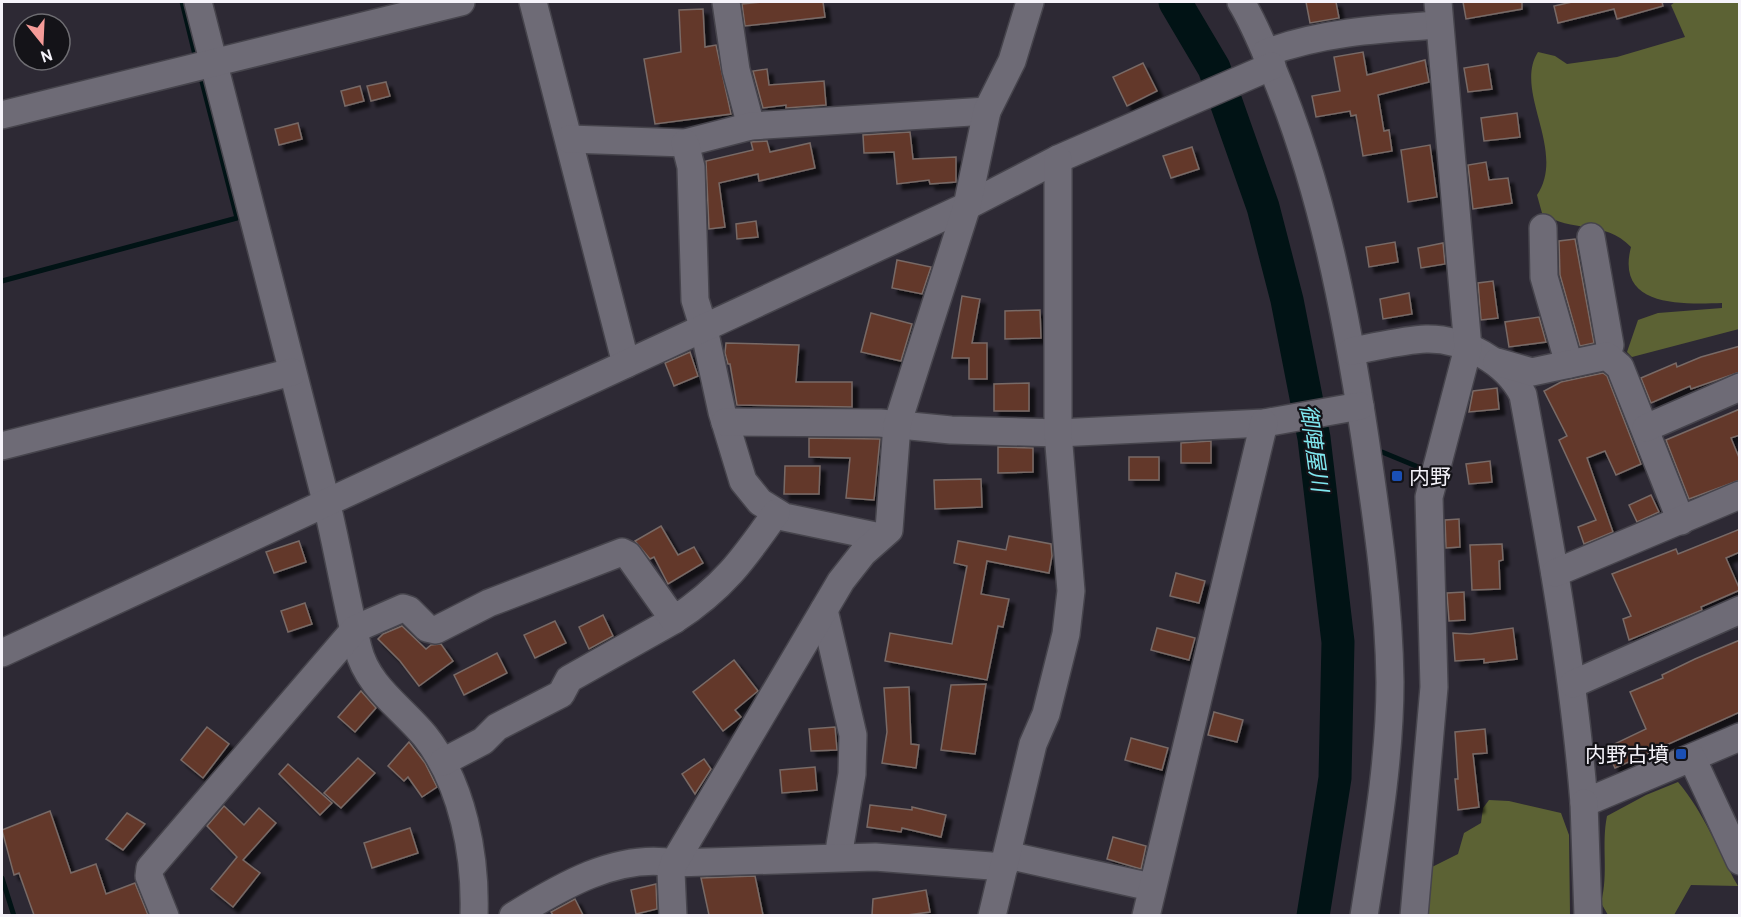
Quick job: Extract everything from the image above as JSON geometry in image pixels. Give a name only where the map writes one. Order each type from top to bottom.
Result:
[{"type":"street","points":[[198,2],[204,64],[292,372],[326,503],[358,648],[370,677],[424,735],[443,762],[459,804],[469,845],[474,915]]},
{"type":"street","points":[[2,115],[461,2]]},
{"type":"street","points":[[533,2],[626,364]]},
{"type":"street","points":[[726,2],[736,70],[751,126]]},
{"type":"street","points":[[673,915],[671,872],[675,863],[824,610],[858,559],[889,530],[897,425],[967,206],[987,111],[1012,61],[1030,2]]},
{"type":"street","points":[[1241,2],[1264,65],[1287,104],[1320,203],[1352,351],[1352,408],[1385,578],[1390,683],[1382,781],[1364,915]]},
{"type":"street","points":[[2,653],[967,206],[1058,159],[1193,101],[1264,65],[1300,41],[1438,13],[1468,348],[1429,497],[1434,687],[1414,915]]},
{"type":"street","points":[[569,139],[685,143],[751,126],[987,111]]},
{"type":"street","points":[[685,143],[691,167],[695,300],[704,328],[725,422],[743,481],[751,494],[776,513],[880,537]]},
{"type":"street","points":[[992,915],[1033,744],[1046,714],[1066,634],[1071,591],[1058,433],[1058,159]]},
{"type":"street","points":[[1543,228],[1544,277],[1569,364]]},
{"type":"street","points":[[1591,237],[1610,345],[1607,356]]},
{"type":"street","points":[[1352,351],[1427,339],[1468,348],[1493,361],[1525,372],[1607,356]]},
{"type":"street","points":[[1607,356],[1620,367],[1681,521]]},
{"type":"street","points":[[1493,361],[1513,379],[1523,395],[1555,573],[1573,684],[1584,803],[1589,914]]},
{"type":"street","points":[[2,446],[292,372]]},
{"type":"street","points":[[1646,428],[1740,387]]},
{"type":"street","points":[[725,422],[897,425],[951,430],[1058,433],[1272,422],[1352,408]]},
{"type":"street","points":[[1146,915],[1151,887],[1272,422]]},
{"type":"street","points":[[1555,573],[1740,495]]},
{"type":"street","points":[[443,762],[483,741],[497,727],[561,694],[569,680],[674,620],[709,596],[733,572],[776,513]]},
{"type":"street","points":[[165,915],[149,876],[150,868],[355,629],[403,608],[409,610],[427,628],[436,630],[499,598],[622,552],[628,555],[674,620]]},
{"type":"street","points":[[824,610],[854,735],[852,774],[838,857]]},
{"type":"street","points":[[1573,684],[1740,610]]},
{"type":"street","points":[[1584,803],[1740,737]]},
{"type":"street","points":[[1692,758],[1738,850]]},
{"type":"street","points":[[513,915],[553,892],[609,869],[662,861],[675,863],[838,857],[1005,861],[1151,887]]},
{"type":"green space","points":[[1675,2],[1739,2],[1739,329],[1632,357],[1627,352],[1638,320],[1658,313],[1722,308],[1722,303],[1672,302],[1642,292],[1633,282],[1629,267],[1631,247],[1621,238],[1599,229],[1565,223],[1542,213],[1537,195],[1545,178],[1546,159],[1532,84],[1532,67],[1538,52],[1555,56],[1567,64],[1617,57],[1685,37],[1671,5]]},
{"type":"green space","points":[[1678,782],[1704,820],[1738,886],[1691,885],[1674,915],[1608,915],[1601,903],[1607,816],[1646,795]]},
{"type":"green space","points":[[1489,800],[1509,801],[1561,813],[1569,835],[1570,915],[1421,916],[1428,869],[1458,854],[1464,833],[1481,823],[1483,808]]},
{"type":"building","points":[[823,2],[825,17],[745,26],[742,4]]},
{"type":"building","points":[[1306,2],[1336,2],[1339,18],[1310,23]]},
{"type":"building","points":[[1463,2],[1522,2],[1522,9],[1466,19]]},
{"type":"building","points":[[1572,2],[1662,2],[1663,6],[1617,19],[1614,9],[1558,23],[1554,6]]},
{"type":"building","points":[[703,9],[705,47],[716,45],[731,114],[655,124],[644,59],[681,52],[679,10]]},
{"type":"building","points":[[1363,52],[1367,75],[1425,60],[1429,82],[1378,95],[1384,131],[1389,130],[1392,151],[1363,156],[1356,115],[1351,116],[1350,111],[1316,117],[1312,96],[1340,91],[1334,57]]},
{"type":"building","points":[[1143,63],[1157,91],[1127,106],[1113,77]]},
{"type":"building","points":[[1488,64],[1492,89],[1468,92],[1464,68]]},
{"type":"building","points":[[767,69],[769,85],[824,81],[826,105],[786,108],[786,105],[763,108],[753,71]]},
{"type":"building","points":[[386,82],[390,96],[371,101],[367,86]]},
{"type":"building","points":[[360,86],[364,101],[345,106],[341,91]]},
{"type":"building","points":[[1517,113],[1520,137],[1484,141],[1481,118]]},
{"type":"building","points":[[298,123],[302,139],[279,145],[275,129]]},
{"type":"building","points":[[910,132],[913,159],[956,157],[956,182],[930,184],[929,180],[897,184],[894,152],[864,153],[863,135]]},
{"type":"building","points":[[767,141],[770,152],[810,143],[815,168],[759,181],[758,174],[719,183],[725,227],[709,229],[706,161],[753,150],[751,142]]},
{"type":"building","points":[[1430,145],[1437,197],[1408,202],[1401,150]]},
{"type":"building","points":[[1192,147],[1199,169],[1171,178],[1163,156]]},
{"type":"building","points":[[1486,162],[1489,180],[1508,178],[1512,203],[1473,209],[1468,165]]},
{"type":"building","points":[[756,221],[758,237],[737,239],[736,224]]},
{"type":"building","points":[[1575,239],[1594,343],[1580,346],[1560,275],[1559,241]]},
{"type":"building","points":[[1395,242],[1398,262],[1369,267],[1366,247]]},
{"type":"building","points":[[1443,243],[1445,264],[1421,268],[1418,248]]},
{"type":"building","points":[[897,260],[931,267],[922,294],[892,288]]},
{"type":"building","points":[[1493,281],[1498,318],[1481,320],[1478,283]]},
{"type":"building","points":[[1409,293],[1412,314],[1383,319],[1380,299]]},
{"type":"building","points":[[962,296],[980,299],[972,343],[987,343],[987,379],[969,379],[969,358],[952,358]]},
{"type":"building","points":[[1040,310],[1041,338],[1005,339],[1005,311]]},
{"type":"building","points":[[871,313],[912,324],[901,361],[861,352]]},
{"type":"building","points":[[1539,317],[1546,342],[1509,347],[1505,322]]},
{"type":"building","points":[[726,343],[799,345],[796,382],[852,382],[852,407],[737,405],[730,364],[728,364],[725,353]]},
{"type":"building","points":[[1740,346],[1740,372],[1691,389],[1690,386],[1651,403],[1641,378],[1676,363],[1677,367],[1701,357]]},
{"type":"building","points":[[690,352],[698,376],[674,386],[665,363]]},
{"type":"building","points":[[1603,373],[1607,376],[1641,464],[1616,475],[1605,451],[1587,458],[1613,532],[1584,544],[1578,527],[1596,520],[1559,440],[1567,436],[1544,391],[1561,382]]},
{"type":"building","points":[[1029,383],[1029,411],[994,411],[994,384]]},
{"type":"building","points":[[1497,388],[1499,409],[1469,412],[1473,391]]},
{"type":"building","points":[[1740,409],[1740,435],[1731,438],[1740,460],[1740,480],[1689,499],[1666,440]]},
{"type":"building","points":[[809,438],[880,439],[874,500],[846,498],[850,458],[809,457]]},
{"type":"building","points":[[1211,441],[1211,463],[1181,463],[1181,443]]},
{"type":"building","points":[[998,447],[1033,448],[1033,472],[998,473]]},
{"type":"building","points":[[1129,457],[1159,457],[1159,480],[1129,480]]},
{"type":"building","points":[[1490,461],[1492,482],[1469,484],[1466,464]]},
{"type":"building","points":[[785,466],[820,466],[819,494],[784,494]]},
{"type":"building","points":[[981,479],[982,507],[935,509],[934,480]]},
{"type":"building","points":[[1651,495],[1659,512],[1637,522],[1629,505]]},
{"type":"building","points":[[1459,519],[1460,547],[1446,548],[1445,520]]},
{"type":"building","points":[[661,526],[678,555],[694,547],[703,563],[668,584],[654,557],[650,559],[635,541]]},
{"type":"building","points":[[1740,529],[1740,552],[1726,558],[1740,590],[1701,607],[1702,610],[1629,640],[1623,619],[1631,616],[1612,574],[1676,549],[1678,554]]},
{"type":"building","points":[[1009,536],[1051,544],[1052,556],[1049,573],[987,561],[981,594],[1009,599],[1003,627],[998,626],[987,680],[885,661],[890,633],[952,644],[967,566],[954,563],[958,541],[1006,550]]},
{"type":"building","points":[[299,541],[306,562],[274,573],[266,552]]},
{"type":"building","points":[[1502,544],[1503,560],[1499,561],[1500,589],[1472,590],[1470,545]]},
{"type":"building","points":[[1176,573],[1205,581],[1199,603],[1170,596]]},
{"type":"building","points":[[1464,592],[1465,620],[1449,621],[1447,593]]},
{"type":"building","points":[[305,603],[312,624],[288,632],[281,611]]},
{"type":"building","points":[[603,615],[613,636],[589,649],[579,627]]},
{"type":"building","points":[[555,621],[566,643],[535,658],[524,635]]},
{"type":"building","points":[[402,626],[426,649],[431,645],[441,644],[453,661],[419,686],[400,661],[378,639],[383,634]]},
{"type":"building","points":[[1157,628],[1195,638],[1189,660],[1151,650]]},
{"type":"building","points":[[1513,628],[1517,659],[1484,663],[1484,659],[1455,661],[1453,633],[1470,634]]},
{"type":"building","points":[[1740,640],[1740,712],[1615,768],[1606,748],[1646,729],[1630,692],[1663,678],[1662,675],[1695,659]]},
{"type":"building","points":[[497,653],[507,673],[464,695],[454,675]]},
{"type":"building","points":[[734,660],[758,691],[735,710],[741,717],[723,731],[693,692]]},
{"type":"building","points":[[986,684],[975,754],[941,750],[951,685]]},
{"type":"building","points":[[909,687],[911,744],[919,745],[916,768],[882,763],[887,732],[884,688]]},
{"type":"building","points":[[361,691],[376,708],[355,732],[338,717]]},
{"type":"building","points":[[1214,712],[1243,720],[1237,742],[1208,735]]},
{"type":"building","points":[[207,727],[229,744],[203,778],[181,760]]},
{"type":"building","points":[[835,727],[837,750],[811,751],[809,729]]},
{"type":"building","points":[[1485,729],[1487,753],[1473,754],[1479,807],[1458,810],[1455,779],[1458,779],[1455,732]]},
{"type":"building","points":[[1131,738],[1168,748],[1162,770],[1125,760]]},
{"type":"building","points":[[409,742],[425,763],[437,787],[422,797],[408,777],[404,781],[388,766]]},
{"type":"building","points":[[358,758],[375,773],[341,808],[324,793]]},
{"type":"building","points":[[704,759],[711,769],[695,794],[682,774]]},
{"type":"building","points":[[288,764],[332,803],[320,815],[279,774]]},
{"type":"building","points":[[815,767],[817,790],[782,793],[780,770]]},
{"type":"building","points":[[870,805],[912,810],[912,807],[946,815],[941,837],[902,828],[901,832],[867,827]]},
{"type":"building","points":[[224,806],[244,825],[259,808],[276,823],[243,860],[260,873],[233,907],[211,889],[237,857],[207,826]]},
{"type":"building","points":[[50,811],[71,873],[96,864],[106,894],[135,883],[148,915],[34,915],[19,873],[14,875],[2,830]]},
{"type":"building","points":[[127,813],[145,824],[123,850],[106,839]]},
{"type":"building","points":[[410,828],[418,853],[372,868],[364,843]]},
{"type":"building","points":[[1113,837],[1146,846],[1141,869],[1107,859]]},
{"type":"building","points":[[755,876],[763,915],[709,915],[701,878]]},
{"type":"building","points":[[656,884],[657,909],[636,914],[631,890]]},
{"type":"building","points":[[926,890],[930,912],[907,915],[872,915],[873,899]]},
{"type":"building","points":[[575,899],[583,915],[553,915],[551,912]]},
{"type":"waterway","points":[[182,2],[196,59]]},
{"type":"waterway","name":"御陣屋川","points":[[1175,2],[1214,68],[1263,207],[1287,300],[1314,438],[1338,642],[1335,778],[1313,916]]},
{"type":"waterway","points":[[2,281],[237,218],[200,74]]},
{"type":"waterway","points":[[1382,452],[1428,471]]},
{"type":"waterway","points":[[2,878],[14,916]]},
{"type":"place","name":"内野","points":[[1397,476]]},
{"type":"place","name":"内野古墳","points":[[1681,754]]}]
